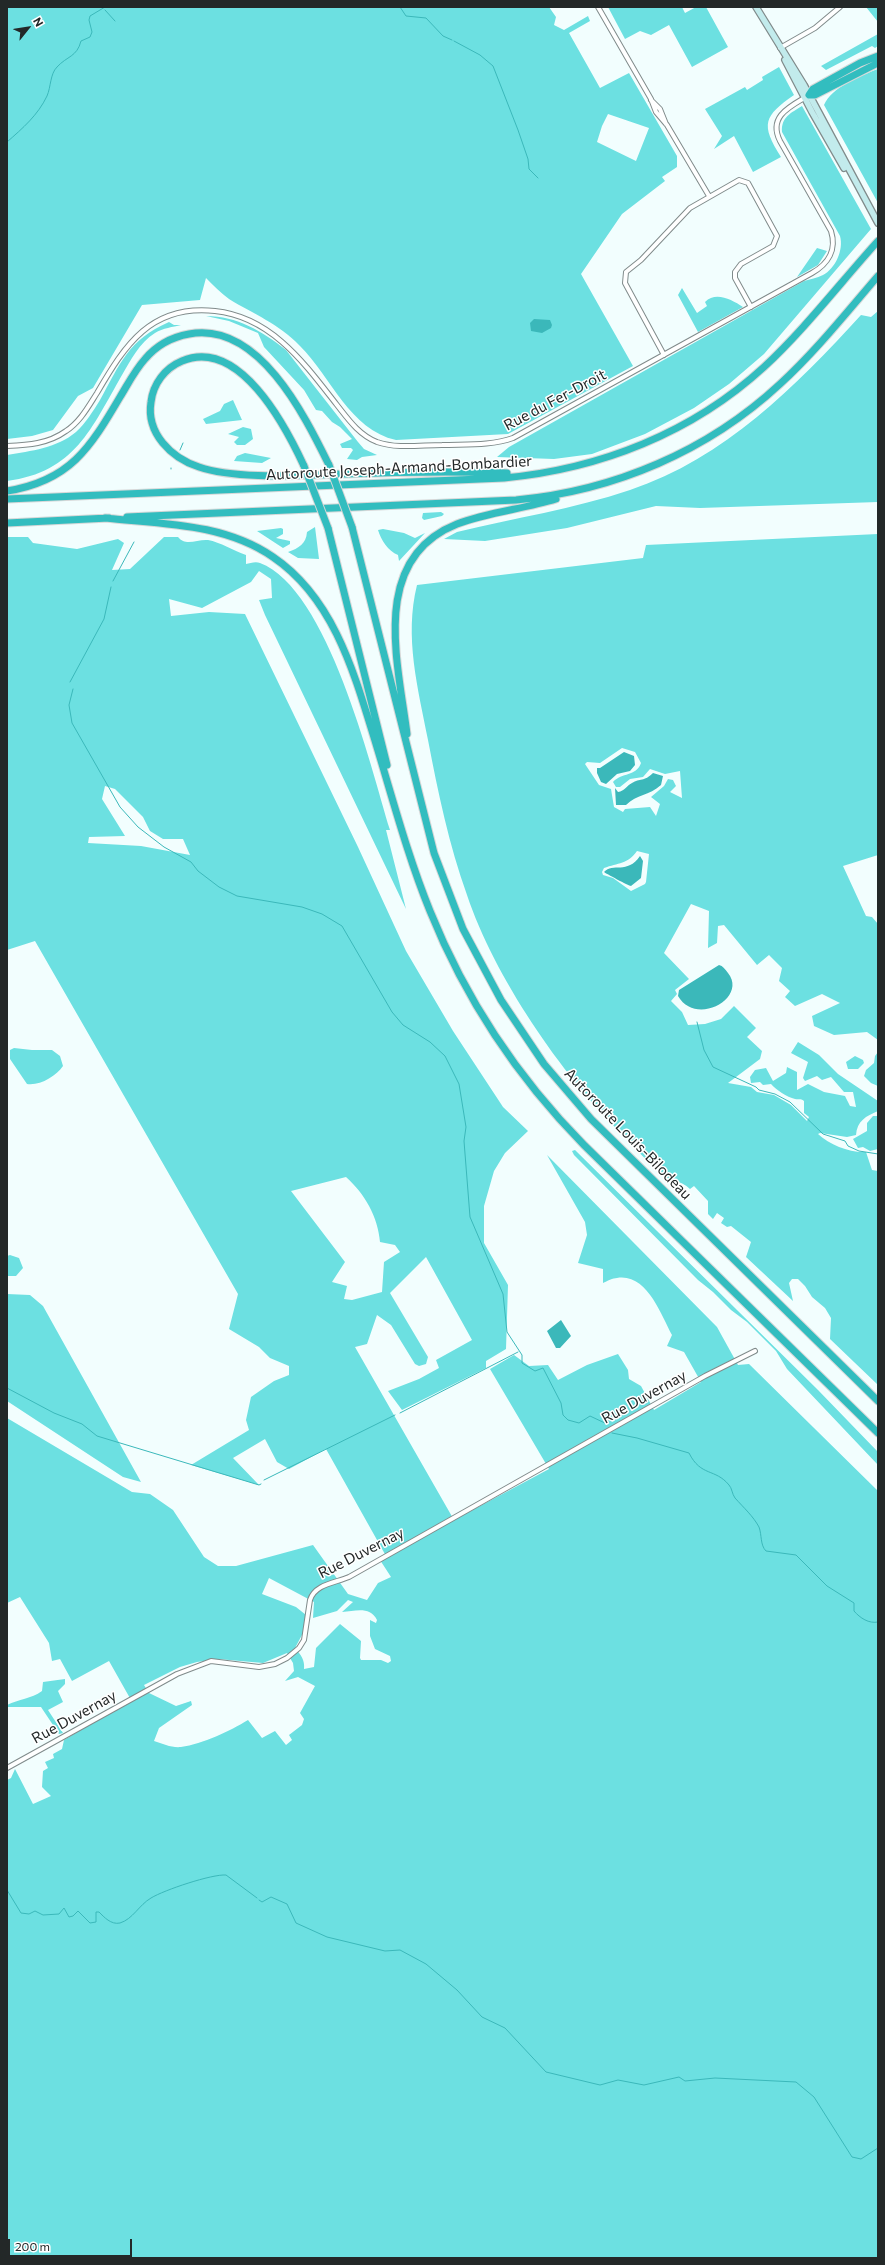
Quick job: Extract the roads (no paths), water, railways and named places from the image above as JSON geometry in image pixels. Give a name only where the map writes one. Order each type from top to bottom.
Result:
[{"type":"highway","points":[[807,97],[813,89],[860,63],[878,56]]},
{"type":"highway","points":[[807,97],[815,95],[878,63]]},
{"type":"highway","name":"Autoroute Joseph-Armand-Bombardier","points":[[7,499],[471,479],[535,474],[582,465],[628,451],[675,430],[712,408],[748,381],[780,352],[878,241]]},
{"type":"highway","points":[[411,766],[395,626],[398,591],[411,561],[432,538],[455,525],[540,504],[661,463],[697,444],[738,418],[771,392],[796,368],[878,276]]},
{"type":"highway","points":[[7,491],[42,482],[70,466],[91,444],[146,358],[167,342],[197,333],[217,335],[234,340],[261,359],[294,403],[329,465],[352,527],[411,766]]},
{"type":"highway","points":[[403,831],[328,528],[304,466],[286,431],[262,396],[245,376],[228,364],[210,358],[190,359],[169,369],[156,385],[150,411],[156,434],[178,457],[205,469],[281,475],[462,472],[535,474]]},
{"type":"highway","points":[[7,523],[508,501],[547,496],[587,488]]},
{"type":"highway","points":[[105,518],[196,527],[231,535],[270,554],[300,579],[324,609],[342,647],[368,720],[427,903],[453,960],[480,1010],[523,1074],[584,1145],[878,1433]]},
{"type":"highway","name":"Autoroute Louis-Bilodeau","points":[[411,766],[434,853],[461,923],[501,1000],[544,1064],[605,1134],[878,1401]]},
{"type":"main road","points":[[756,7],[779,48],[795,70],[807,97],[878,223]]},
{"type":"street","points":[[598,7],[651,100],[656,112],[667,125],[709,196]]},
{"type":"street","points":[[779,48],[815,28],[840,7]]},
{"type":"street","name":"Rue du Fer-Droit","points":[[7,446],[41,443],[67,431],[84,413],[118,357],[131,341],[156,322],[189,312],[207,310],[224,312],[248,321],[271,333],[298,356],[359,431],[376,442],[394,446],[483,443],[509,440],[822,267],[832,251],[833,241],[830,230],[780,141],[776,131],[777,122],[782,113],[807,97]]},
{"type":"street","points":[[664,355],[625,283],[624,274],[684,213],[709,196],[736,181],[745,181],[777,236],[773,246],[741,264],[735,272],[735,278],[752,307]]},
{"type":"street","name":"Rue Duvernay","points":[[7,1768],[177,1674],[211,1662],[258,1667],[275,1664],[287,1658],[299,1648],[304,1640],[310,1600],[312,1595],[319,1588],[349,1577],[705,1376],[755,1351]]},
{"type":"waterway","points":[[7,142],[35,115],[47,96],[53,73],[57,67],[77,50],[81,41],[90,37],[92,32],[89,20],[90,16],[105,7]]},
{"type":"waterway","points":[[400,7],[406,16],[426,18],[443,36],[452,40]]},
{"type":"waterway","points":[[105,10],[115,21]]},
{"type":"waterway","points":[[454,41],[480,55],[493,66],[518,130],[528,159],[529,169],[538,178]]},
{"type":"waterway","points":[[180,450],[183,443]]},
{"type":"waterway","points":[[113,581],[134,542]]},
{"type":"waterway","points":[[70,682],[104,619],[111,587]]},
{"type":"waterway","points":[[73,689],[69,705],[72,723],[120,807],[138,827],[164,847],[191,862],[198,871],[219,887],[237,896],[302,907],[322,914],[342,926],[392,1012],[403,1025],[430,1042],[445,1056],[459,1084],[466,1127],[464,1141],[470,1217],[503,1294],[507,1332],[522,1355],[522,1363],[535,1371],[543,1368],[561,1403],[563,1415],[568,1420],[579,1423],[590,1416],[607,1424]]},
{"type":"waterway","points":[[697,1022],[704,1050],[713,1067],[756,1087],[759,1090],[775,1094],[790,1102],[823,1134],[845,1141],[848,1146],[859,1151],[878,1154]]},
{"type":"waterway","points":[[400,1413],[518,1352]]},
{"type":"waterway","points":[[7,1388],[54,1413],[82,1424],[97,1436],[259,1485],[261,1484]]},
{"type":"waterway","points":[[264,1480],[395,1415]]},
{"type":"waterway","points":[[612,1433],[637,1438],[689,1453],[698,1466],[719,1476],[730,1486],[735,1498],[757,1523],[763,1546],[766,1551],[796,1555],[827,1586],[854,1603],[854,1611],[859,1616],[868,1621],[878,1622]]},
{"type":"waterway","points":[[7,1890],[21,1913],[29,1914],[35,1911],[43,1915],[59,1914],[64,1908],[69,1917],[73,1916],[78,1911],[90,1923],[96,1922],[96,1912],[99,1912],[111,1922],[120,1923],[129,1918],[147,1901],[157,1895],[188,1883],[219,1875],[226,1875],[257,1898]]},
{"type":"waterway","points":[[259,1900],[262,1902],[271,1897],[287,1904],[296,1923],[327,1937],[385,1951],[400,1950],[426,1964],[457,1990],[482,2017],[505,2028],[546,2072],[600,2085],[618,2080],[644,2085],[679,2077],[685,2081],[715,2078],[796,2082],[814,2097],[852,2157],[861,2159],[878,2148]]}]
